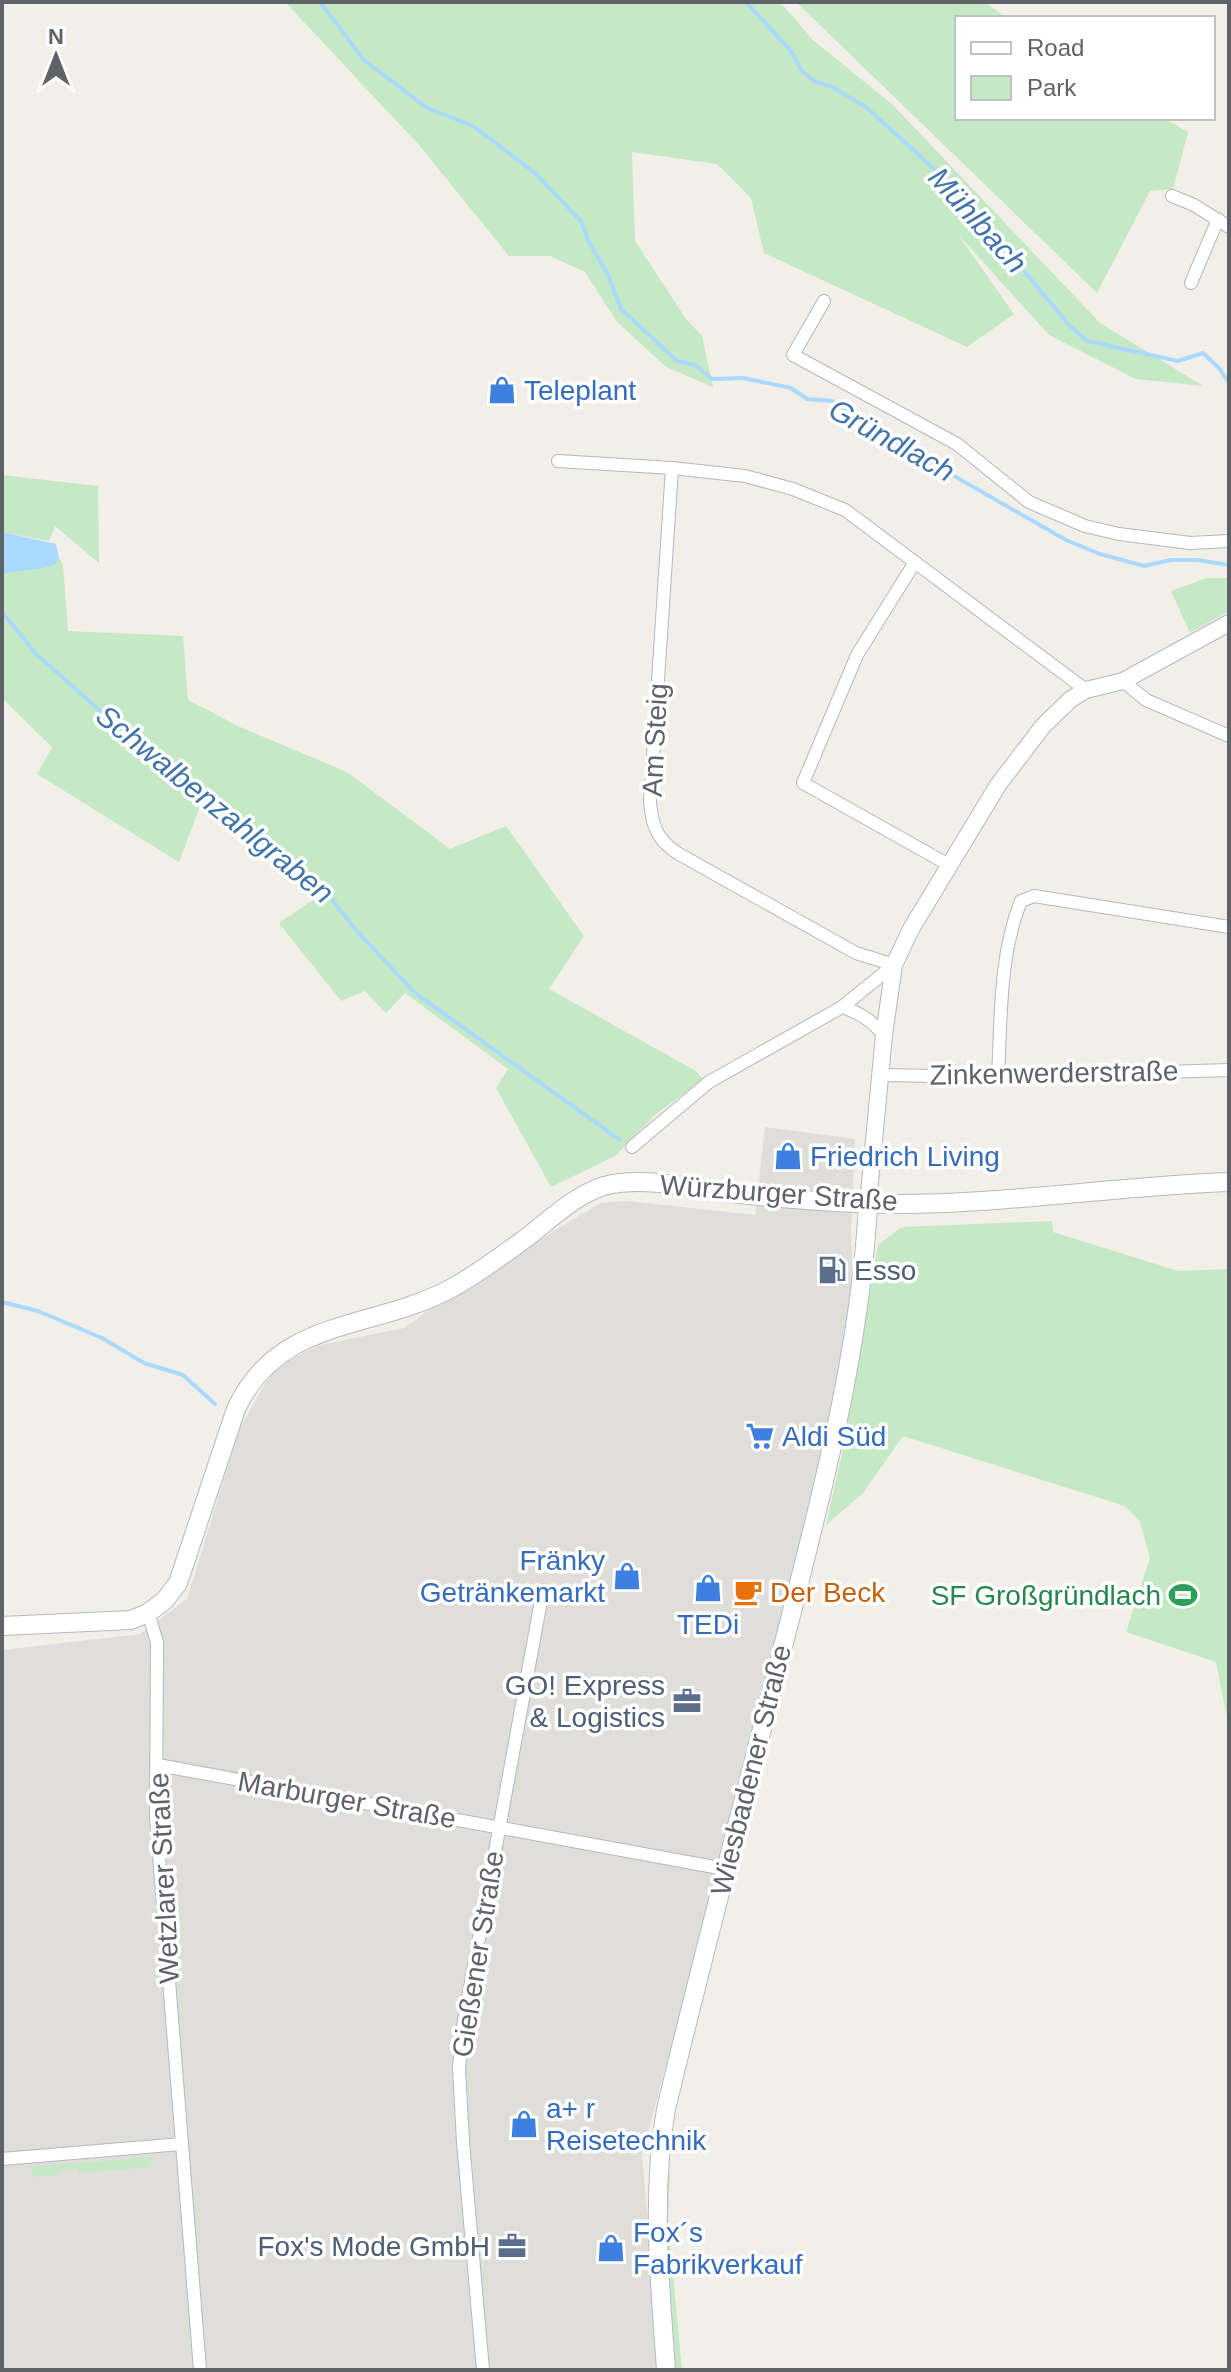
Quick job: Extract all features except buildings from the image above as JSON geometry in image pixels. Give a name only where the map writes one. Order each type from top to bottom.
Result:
[{"type":"main road","name":"Würzburger Straße","points":[[148,1613],[165,1600],[178,1583],[226,1435],[246,1389],[279,1353],[306,1338],[422,1303],[450,1289],[591,1192],[613,1184],[646,1183],[740,1194],[868,1203],[971,1202],[1229,1182]]},
{"type":"main road","name":"Wiesbadener Straße","points":[[666,2370],[657,2243],[660,2144],[666,2109],[832,1455],[849,1368],[868,1203]]},
{"type":"main road","points":[[2,1626],[100,1623],[131,1620],[148,1613]]},
{"type":"street","points":[[1172,196],[1229,227]]},
{"type":"street","points":[[1191,283],[1218,219]]},
{"type":"street","points":[[824,301],[793,355],[957,444],[1029,502],[1085,526],[1119,534],[1190,543],[1229,541]]},
{"type":"street","points":[[558,461],[745,476],[793,489],[845,510],[1086,690],[1123,681],[1229,623]]},
{"type":"street","name":"Am Steig","points":[[672,468],[650,802],[654,829],[666,846],[679,854],[892,972]]},
{"type":"street","points":[[915,562],[852,664],[803,783],[949,865]]},
{"type":"street","points":[[1123,681],[1146,700],[1229,736]]},
{"type":"street","name":"Wiesbadener Straße","points":[[868,1203],[892,972],[903,943],[1019,755],[1057,710],[1086,690]]},
{"type":"street","points":[[998,1077],[1003,981],[1021,901],[1034,896],[1229,927]]},
{"type":"street","points":[[632,1147],[709,1082],[842,1007],[892,972]]},
{"type":"street","points":[[842,1007],[861,1013],[873,1021],[884,1035]]},
{"type":"street","name":"Zinkenwerderstraße","points":[[879,1075],[998,1077],[1229,1070]]},
{"type":"street","name":"Gießener Straße","points":[[483,2370],[459,2069],[462,2031],[543,1590]]},
{"type":"street","name":"Wetzlarer Straße","points":[[148,1613],[157,1642],[156,1817],[200,2370]]},
{"type":"street","name":"Marburger Straße","points":[[158,1765],[725,1869]]},
{"type":"street","points":[[2,2159],[181,2144]]},
{"type":"shaded area","points":[[765,1127],[855,1139],[851,1231],[853,1288],[826,1453],[771,1673],[642,2155],[661,2370],[2,2370],[2,1650],[140,1634],[187,1599],[239,1430],[270,1375],[289,1360],[320,1345],[404,1328],[442,1300],[600,1203],[628,1201],[755,1215]]},
{"type":"green space","points":[[285,2],[780,2],[814,41],[893,105],[1100,323],[1203,386],[1136,379],[1049,335],[957,233],[1014,314],[967,347],[764,253],[751,198],[717,164],[632,152],[635,241],[686,319],[702,336],[713,387],[666,367],[617,322],[585,272],[550,256],[509,256],[419,145]]},
{"type":"green space","points":[[796,2],[985,2],[1003,16],[955,16],[955,120],[1167,120],[1188,132],[1173,189],[1150,191],[1097,293]]},
{"type":"green space","points":[[2,475],[98,486],[99,563],[55,526],[49,541],[2,532]]},
{"type":"green space","points":[[59,558],[63,565],[68,631],[183,636],[188,700],[240,727],[347,772],[450,849],[506,826],[584,936],[549,989],[696,1071],[703,1079],[655,1115],[615,1156],[551,1187],[496,1088],[508,1069],[405,993],[386,1013],[365,991],[341,1001],[279,923],[328,890],[201,804],[179,862],[37,774],[52,747],[2,698],[2,574],[50,567]]},
{"type":"green space","points":[[1206,578],[1229,578],[1229,611],[1190,633],[1171,591]]},
{"type":"green space","points":[[1052,1221],[1053,1232],[1178,1271],[1229,1269],[1229,1728],[1216,1662],[1126,1632],[1150,1558],[1140,1522],[1125,1506],[903,1436],[863,1493],[826,1525],[842,1454],[878,1245],[902,1227]]},
{"type":"green space","points":[[151,2157],[151,2167],[78,2173],[77,2168],[59,2170],[59,2175],[33,2177],[32,2167]]},
{"type":"green space","points":[[670,2173],[668,2219],[682,2370],[675,2370],[668,2274],[666,2174]]},
{"type":"water","points":[[2,532],[56,544],[59,558],[56,564],[2,574]]},
{"type":"waterway","name":"Gründlach","points":[[320,2],[364,60],[427,108],[473,126],[535,173],[581,221],[621,309],[677,361],[695,365],[712,379],[743,378],[791,388],[807,399],[833,401],[865,425],[1066,540],[1100,554],[1144,566],[1171,560],[1229,565]]},
{"type":"waterway","name":"Mühlbach","points":[[746,2],[791,51],[802,71],[814,81],[830,86],[866,107],[932,167],[984,223],[1070,326],[1087,341],[1178,361],[1203,353],[1229,383]]},
{"type":"waterway","name":"Schwalbenzahlgraben","points":[[2,612],[36,654],[200,799],[267,843],[321,885],[355,929],[415,993],[620,1140]]},
{"type":"waterway","points":[[2,1302],[38,1311],[102,1338],[144,1363],[183,1375],[215,1404]]},
{"type":"place","name":"Teleplant","points":[[502,390]]},
{"type":"place","name":"Friedrich Living","points":[[788,1156]]},
{"type":"place","name":"Esso","points":[[832,1270]]},
{"type":"place","name":"Aldi Süd","points":[[760,1436]]},
{"type":"place","name":"Fränky Getränkemarkt","points":[[627,1576]]},
{"type":"place","name":"TEDi","points":[[708,1588]]},
{"type":"place","name":"Der Beck","points":[[748,1592]]},
{"type":"place","name":"SF Großgründlach","points":[[1183,1595]]},
{"type":"place","name":"GO! Express & Logistics","points":[[687,1701]]},
{"type":"place","name":"a+ r Reisetechnik","points":[[524,2124]]},
{"type":"place","name":"Fox's Mode GmbH","points":[[512,2246]]},
{"type":"place","name":"Fox´s Fabrikverkauf","points":[[611,2248]]}]
